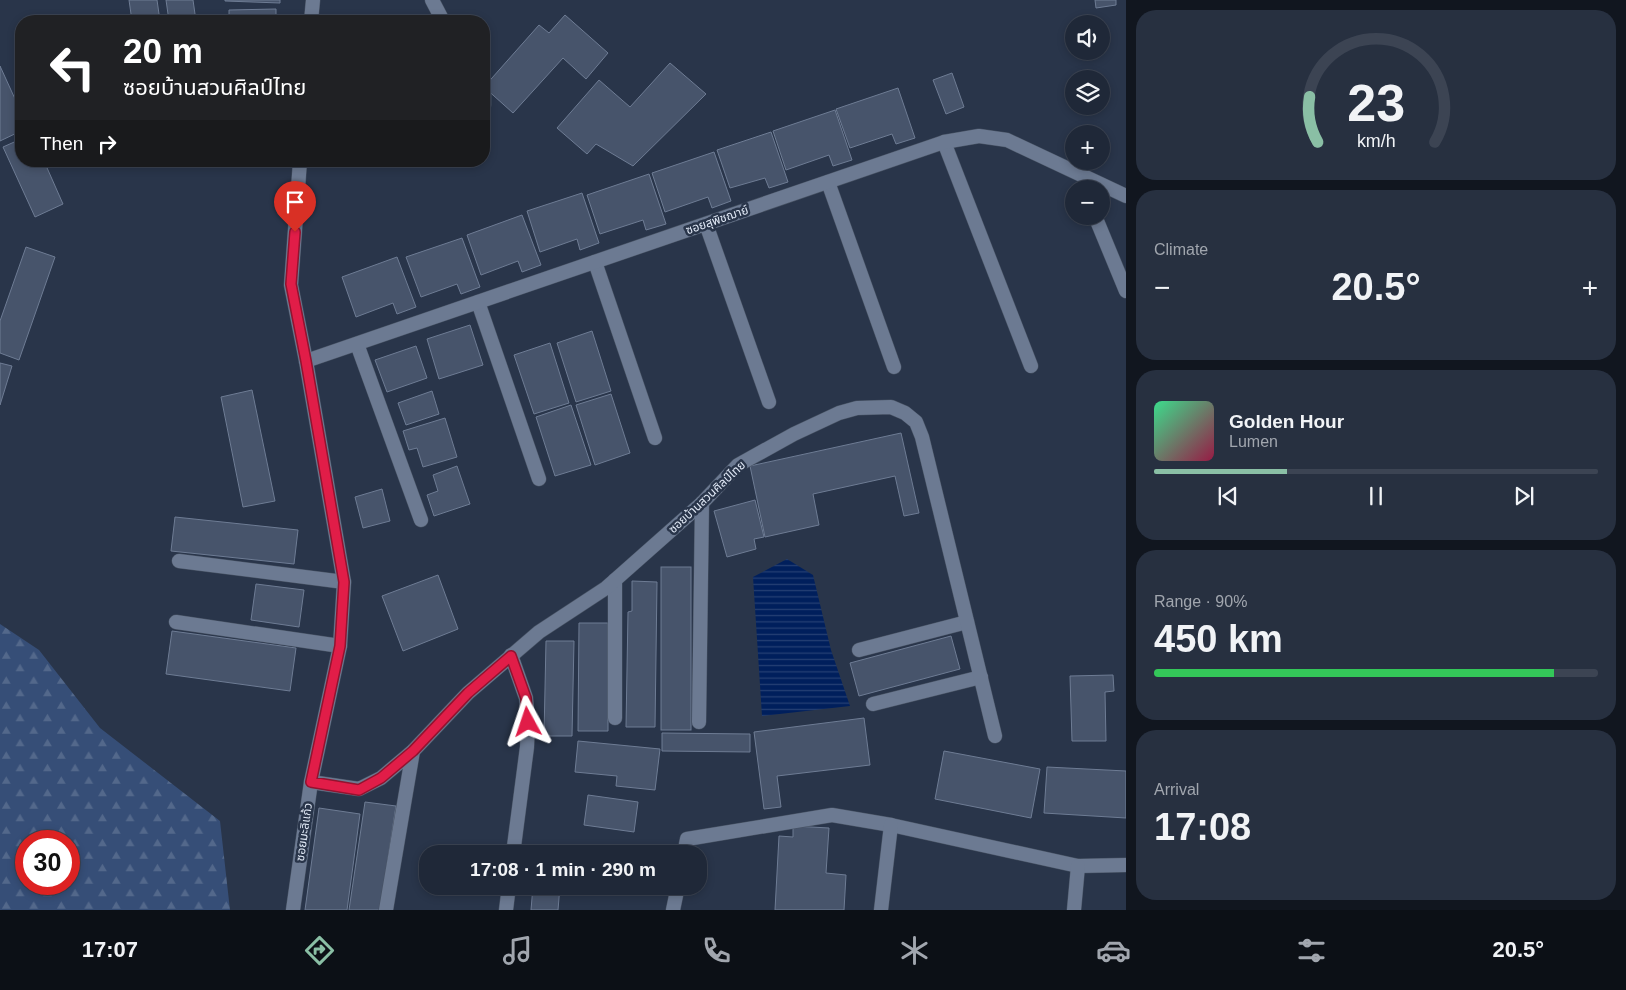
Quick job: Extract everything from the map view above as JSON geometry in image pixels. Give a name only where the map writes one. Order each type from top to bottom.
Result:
[{"type":"street","points":[[312,15],[313,0]]},
{"type":"street","points":[[432,0],[440,15]]},
{"type":"street","name":"ซอยสุพิชฌาย์","points":[[306,361],[944,142],[979,136],[1007,140],[1126,196]]},
{"type":"street","points":[[944,142],[1031,366]]},
{"type":"street","name":"ซอยมะลิแก้ว","points":[[293,910],[311,782],[340,646],[344,582],[291,284],[300,167]]},
{"type":"street","points":[[1078,174],[1080,180]]},
{"type":"street","points":[[828,182],[894,366]]},
{"type":"street","points":[[706,224],[769,402]]},
{"type":"street","points":[[1099,225],[1126,291]]},
{"type":"street","points":[[596,262],[656,438]]},
{"type":"street","points":[[478,302],[539,479]]},
{"type":"street","points":[[357,344],[421,520]]},
{"type":"street","name":"ซอยบ้านสวนศิลป์ไทย","points":[[311,782],[359,790],[381,778],[413,751],[468,693],[539,632],[606,588],[702,503],[738,464],[794,434],[839,413],[857,408],[876,406],[891,407],[905,412],[916,422],[922,437],[995,736]]},
{"type":"street","points":[[699,722],[702,503]]},
{"type":"street","points":[[179,561],[344,582]]},
{"type":"street","points":[[615,580],[615,718]]},
{"type":"street","points":[[176,622],[340,646]]},
{"type":"street","points":[[859,650],[967,622]]},
{"type":"street","points":[[511,656],[526,698],[528,722],[527,747],[514,845]]},
{"type":"street","points":[[873,704],[981,677]]},
{"type":"street","points":[[386,910],[413,751]]},
{"type":"street","points":[[686,845],[687,839],[832,815],[891,825],[1078,866],[1126,865]]},
{"type":"street","points":[[881,910],[891,825]]},
{"type":"street","points":[[1074,910],[1078,866]]},
{"type":"street","points":[[506,910],[508,895]]},
{"type":"street","points":[[673,910],[676,895]]},
{"type":"green space","points":[[0,624],[39,650],[100,728],[220,821],[230,910],[0,910]]},
{"type":"shaded area","points":[[787,559],[813,575],[831,650],[850,706],[762,716],[753,577]]},
{"type":"building","points":[[129,0],[157,0],[159,15],[131,15]]},
{"type":"building","points":[[166,0],[193,0],[195,15],[168,15]]},
{"type":"building","points":[[280,0],[280,3],[225,1]]},
{"type":"building","points":[[1095,0],[1116,0],[1116,5],[1096,8]]},
{"type":"building","points":[[276,9],[276,15],[229,15],[229,10]]},
{"type":"building","points":[[565,15],[608,53],[586,79],[563,58],[513,113],[490,92],[490,80],[539,25],[549,33]]},
{"type":"building","points":[[670,63],[706,94],[633,166],[596,144],[587,154],[557,128],[599,80],[630,107]]},
{"type":"building","points":[[0,66],[15,99],[15,134],[0,141]]},
{"type":"building","points":[[952,73],[964,107],[946,114],[933,80]]},
{"type":"building","points":[[898,88],[915,138],[896,144],[892,134],[850,148],[836,109]]},
{"type":"building","points":[[835,110],[852,160],[833,166],[829,155],[786,170],[773,131]]},
{"type":"building","points":[[771,132],[788,182],[769,188],[765,178],[730,188],[717,150]]},
{"type":"building","points":[[15,142],[15,167],[47,167],[63,204],[35,217],[3,147]]},
{"type":"building","points":[[714,152],[731,201],[712,208],[708,197],[665,212],[652,173]]},
{"type":"building","points":[[649,174],[666,224],[646,230],[643,220],[600,234],[587,195]]},
{"type":"building","points":[[582,193],[599,243],[580,250],[577,239],[540,252],[527,211]]},
{"type":"building","points":[[522,215],[541,265],[522,272],[518,261],[481,275],[467,235]]},
{"type":"building","points":[[462,238],[480,287],[461,294],[457,284],[421,297],[406,257]]},
{"type":"building","points":[[26,247],[55,257],[19,360],[0,353],[0,321]]},
{"type":"building","points":[[397,257],[416,307],[397,314],[393,303],[356,317],[342,277]]},
{"type":"building","points":[[470,325],[483,365],[439,379],[427,339]]},
{"type":"building","points":[[592,331],[611,391],[576,402],[557,343]]},
{"type":"building","points":[[550,343],[569,403],[534,414],[514,355]]},
{"type":"building","points":[[416,346],[427,378],[387,392],[375,360]]},
{"type":"building","points":[[0,363],[12,366],[0,405]]},
{"type":"building","points":[[252,390],[275,501],[243,507],[221,397]]},
{"type":"building","points":[[432,391],[439,414],[406,425],[398,403]]},
{"type":"building","points":[[611,394],[630,453],[595,465],[576,405]]},
{"type":"building","points":[[571,405],[591,465],[555,476],[536,417]]},
{"type":"building","points":[[445,418],[457,457],[423,467],[417,448],[409,450],[403,431]]},
{"type":"building","points":[[901,433],[919,513],[904,516],[895,476],[813,494],[819,525],[765,537],[750,466]]},
{"type":"building","points":[[457,466],[470,504],[434,516],[427,495],[438,491],[433,475]]},
{"type":"building","points":[[382,489],[390,521],[363,528],[355,497]]},
{"type":"building","points":[[755,500],[764,537],[754,539],[756,549],[727,557],[714,511]]},
{"type":"building","points":[[175,517],[298,530],[294,564],[171,551]]},
{"type":"building","points":[[661,567],[691,567],[691,730],[661,730]]},
{"type":"building","points":[[438,575],[458,629],[403,651],[382,596]]},
{"type":"building","points":[[632,581],[657,582],[655,727],[626,727],[628,612],[632,611]]},
{"type":"building","points":[[256,584],[304,590],[299,627],[251,620]]},
{"type":"building","points":[[579,623],[608,623],[608,731],[578,731]]},
{"type":"building","points":[[172,631],[296,648],[290,691],[166,674]]},
{"type":"building","points":[[951,636],[960,669],[859,696],[850,663]]},
{"type":"building","points":[[546,641],[574,641],[572,736],[544,736]]},
{"type":"building","points":[[1113,675],[1114,691],[1105,692],[1106,741],[1072,741],[1070,676]]},
{"type":"building","points":[[864,718],[870,765],[777,776],[781,807],[764,809],[754,732]]},
{"type":"building","points":[[662,733],[750,734],[750,752],[662,751]]},
{"type":"building","points":[[578,741],[660,749],[655,790],[616,786],[617,776],[575,772]]},
{"type":"building","points":[[944,751],[1040,769],[1031,818],[935,799]]},
{"type":"building","points":[[1047,767],[1126,771],[1126,818],[1044,813]]},
{"type":"building","points":[[588,795],[638,802],[634,832],[584,825]]},
{"type":"building","points":[[365,802],[396,806],[380,910],[349,910]]},
{"type":"building","points":[[319,808],[360,814],[347,910],[305,910]]},
{"type":"building","points":[[793,826],[829,828],[826,873],[846,875],[844,910],[775,910],[779,836],[793,837]]},
{"type":"building","points":[[532,895],[559,895],[558,910],[531,910]]},
{"type":"route","points":[[295,232],[291,284],[344,582],[340,646],[311,782],[359,790],[381,778],[413,751],[468,693],[511,656],[526,698],[528,722]]}]
